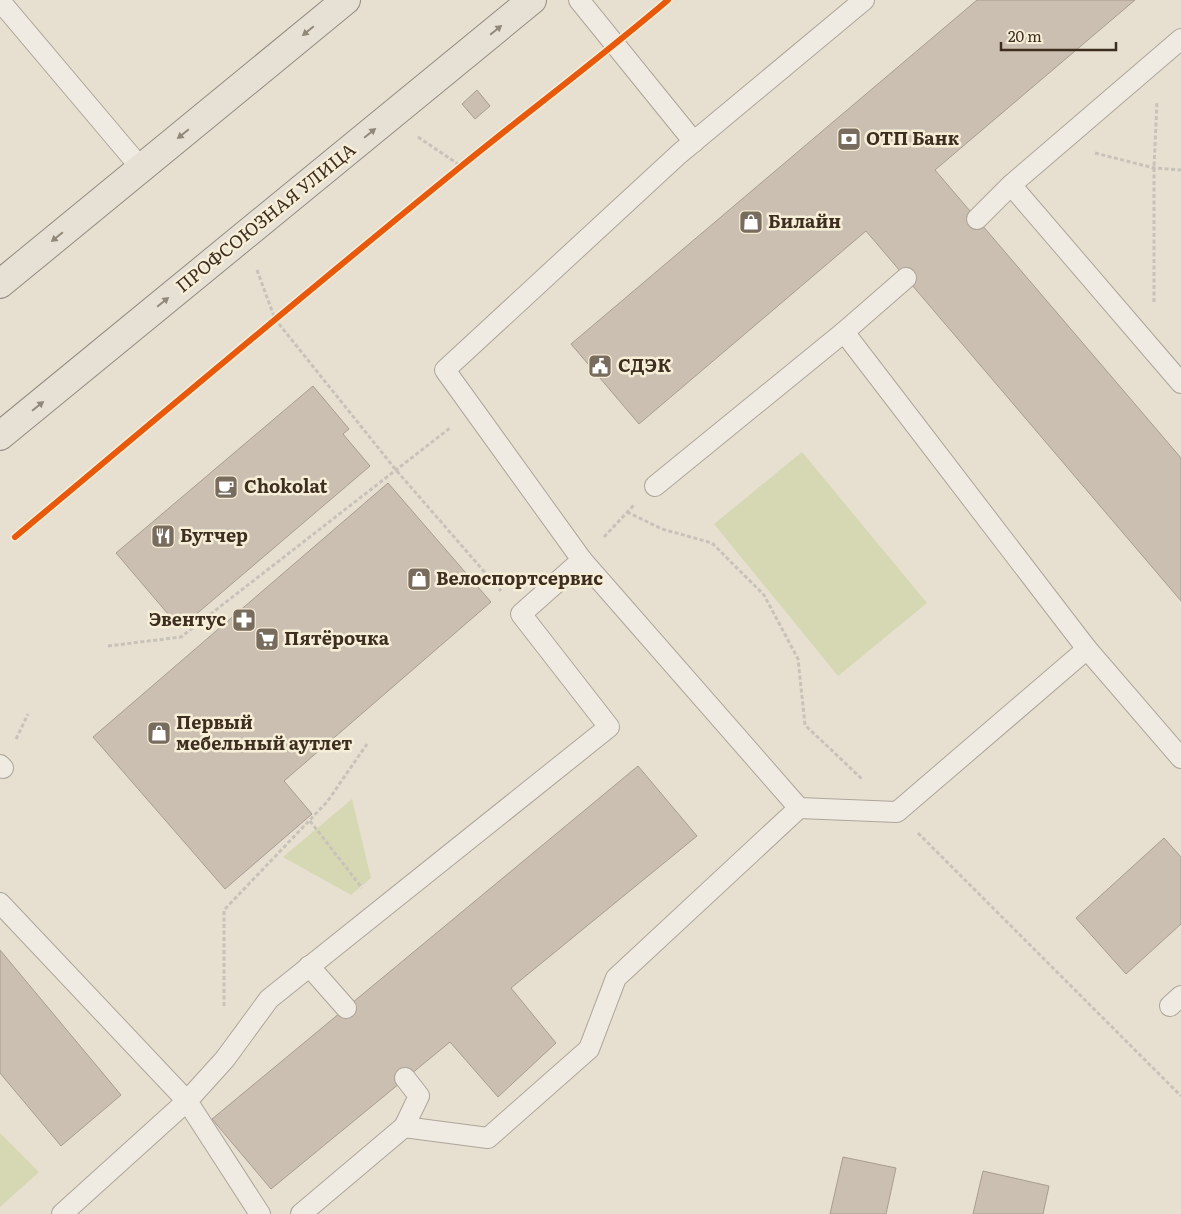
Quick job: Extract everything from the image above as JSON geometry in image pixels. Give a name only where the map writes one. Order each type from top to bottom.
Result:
[{"type":"main road","name":"ПРОФСОЮЗНАЯ УЛИЦА","points":[[0,436],[532,0]]},
{"type":"main road","points":[[0,284],[339,2]]},
{"type":"lane","points":[[579,0],[694,142]]},
{"type":"lane","points":[[799,808],[582,560],[445,370],[679,154],[864,0]]},
{"type":"lane","points":[[0,1],[141,168]]},
{"type":"lane","points":[[978,219],[1011,185],[1181,39]]},
{"type":"lane","points":[[1011,185],[1181,383]]},
{"type":"lane","points":[[655,486],[844,332],[906,278]]},
{"type":"lane","points":[[844,332],[1087,649],[1181,758]]},
{"type":"lane","points":[[62,1214],[187,1101],[225,1059],[269,999],[609,727],[521,614],[582,560]]},
{"type":"lane","points":[[404,1127],[488,1138],[589,1049],[616,978],[799,808],[897,812],[1087,649]]},
{"type":"lane","points":[[0,903],[187,1101],[260,1214]]},
{"type":"lane","points":[[310,966],[346,1008]]},
{"type":"lane","points":[[301,1214],[404,1127],[418,1096],[405,1078]]},
{"type":"path","points":[[1153,351],[1154,168],[1159,58]]},
{"type":"path","points":[[1058,144],[1154,168],[1181,170]]},
{"type":"path","points":[[275,319],[396,470],[521,614]]},
{"type":"path","points":[[108,646],[180,637],[474,410]]},
{"type":"path","points":[[582,560],[655,486]]},
{"type":"path","points":[[225,1059],[224,910],[327,802],[367,744]]},
{"type":"path","points":[[310,821],[380,909]]},
{"type":"green space","points":[[802,452],[927,603],[838,676],[714,524]]},
{"type":"green space","points":[[352,799],[371,878],[351,895],[283,857]]},
{"type":"green space","points":[[0,1133],[39,1172],[0,1207]]},
{"type":"building","points":[[977,0],[1135,0],[935,170],[1181,458],[1181,601],[866,231],[639,424],[571,344]]},
{"type":"building","points":[[477,90],[490,106],[475,119],[462,104]]},
{"type":"building","points":[[313,386],[349,429],[343,434],[370,466],[180,628],[116,553]]},
{"type":"building","points":[[388,483],[491,602],[284,781],[312,814],[225,889],[93,737]]},
{"type":"building","points":[[638,766],[697,836],[511,988],[556,1043],[498,1097],[450,1042],[271,1189],[212,1119]]},
{"type":"building","points":[[1164,838],[1181,857],[1181,924],[1126,974],[1076,918]]},
{"type":"building","points":[[0,950],[121,1095],[61,1146],[0,1073]]},
{"type":"building","points":[[843,1157],[896,1168],[886,1214],[830,1214]]},
{"type":"building","points":[[983,1171],[1049,1186],[1043,1214],[973,1214]]},
{"type":"cycle path","points":[[15,537],[403,214],[668,0]]},
{"type":"place","name":"ОТП Банк","points":[[849,139]]},
{"type":"place","name":"Билайн","points":[[751,222]]},
{"type":"place","name":"СДЭК","points":[[600,366]]},
{"type":"place","name":"Chokolat","points":[[226,487]]},
{"type":"place","name":"Бутчер","points":[[163,536]]},
{"type":"place","name":"Велоспортсервис","points":[[419,579]]},
{"type":"place","name":"Эвентус","points":[[244,620]]},
{"type":"place","name":"Пятёрочка","points":[[267,639]]},
{"type":"place","name":"Первый мебельный аутлет","points":[[159,733]]}]
